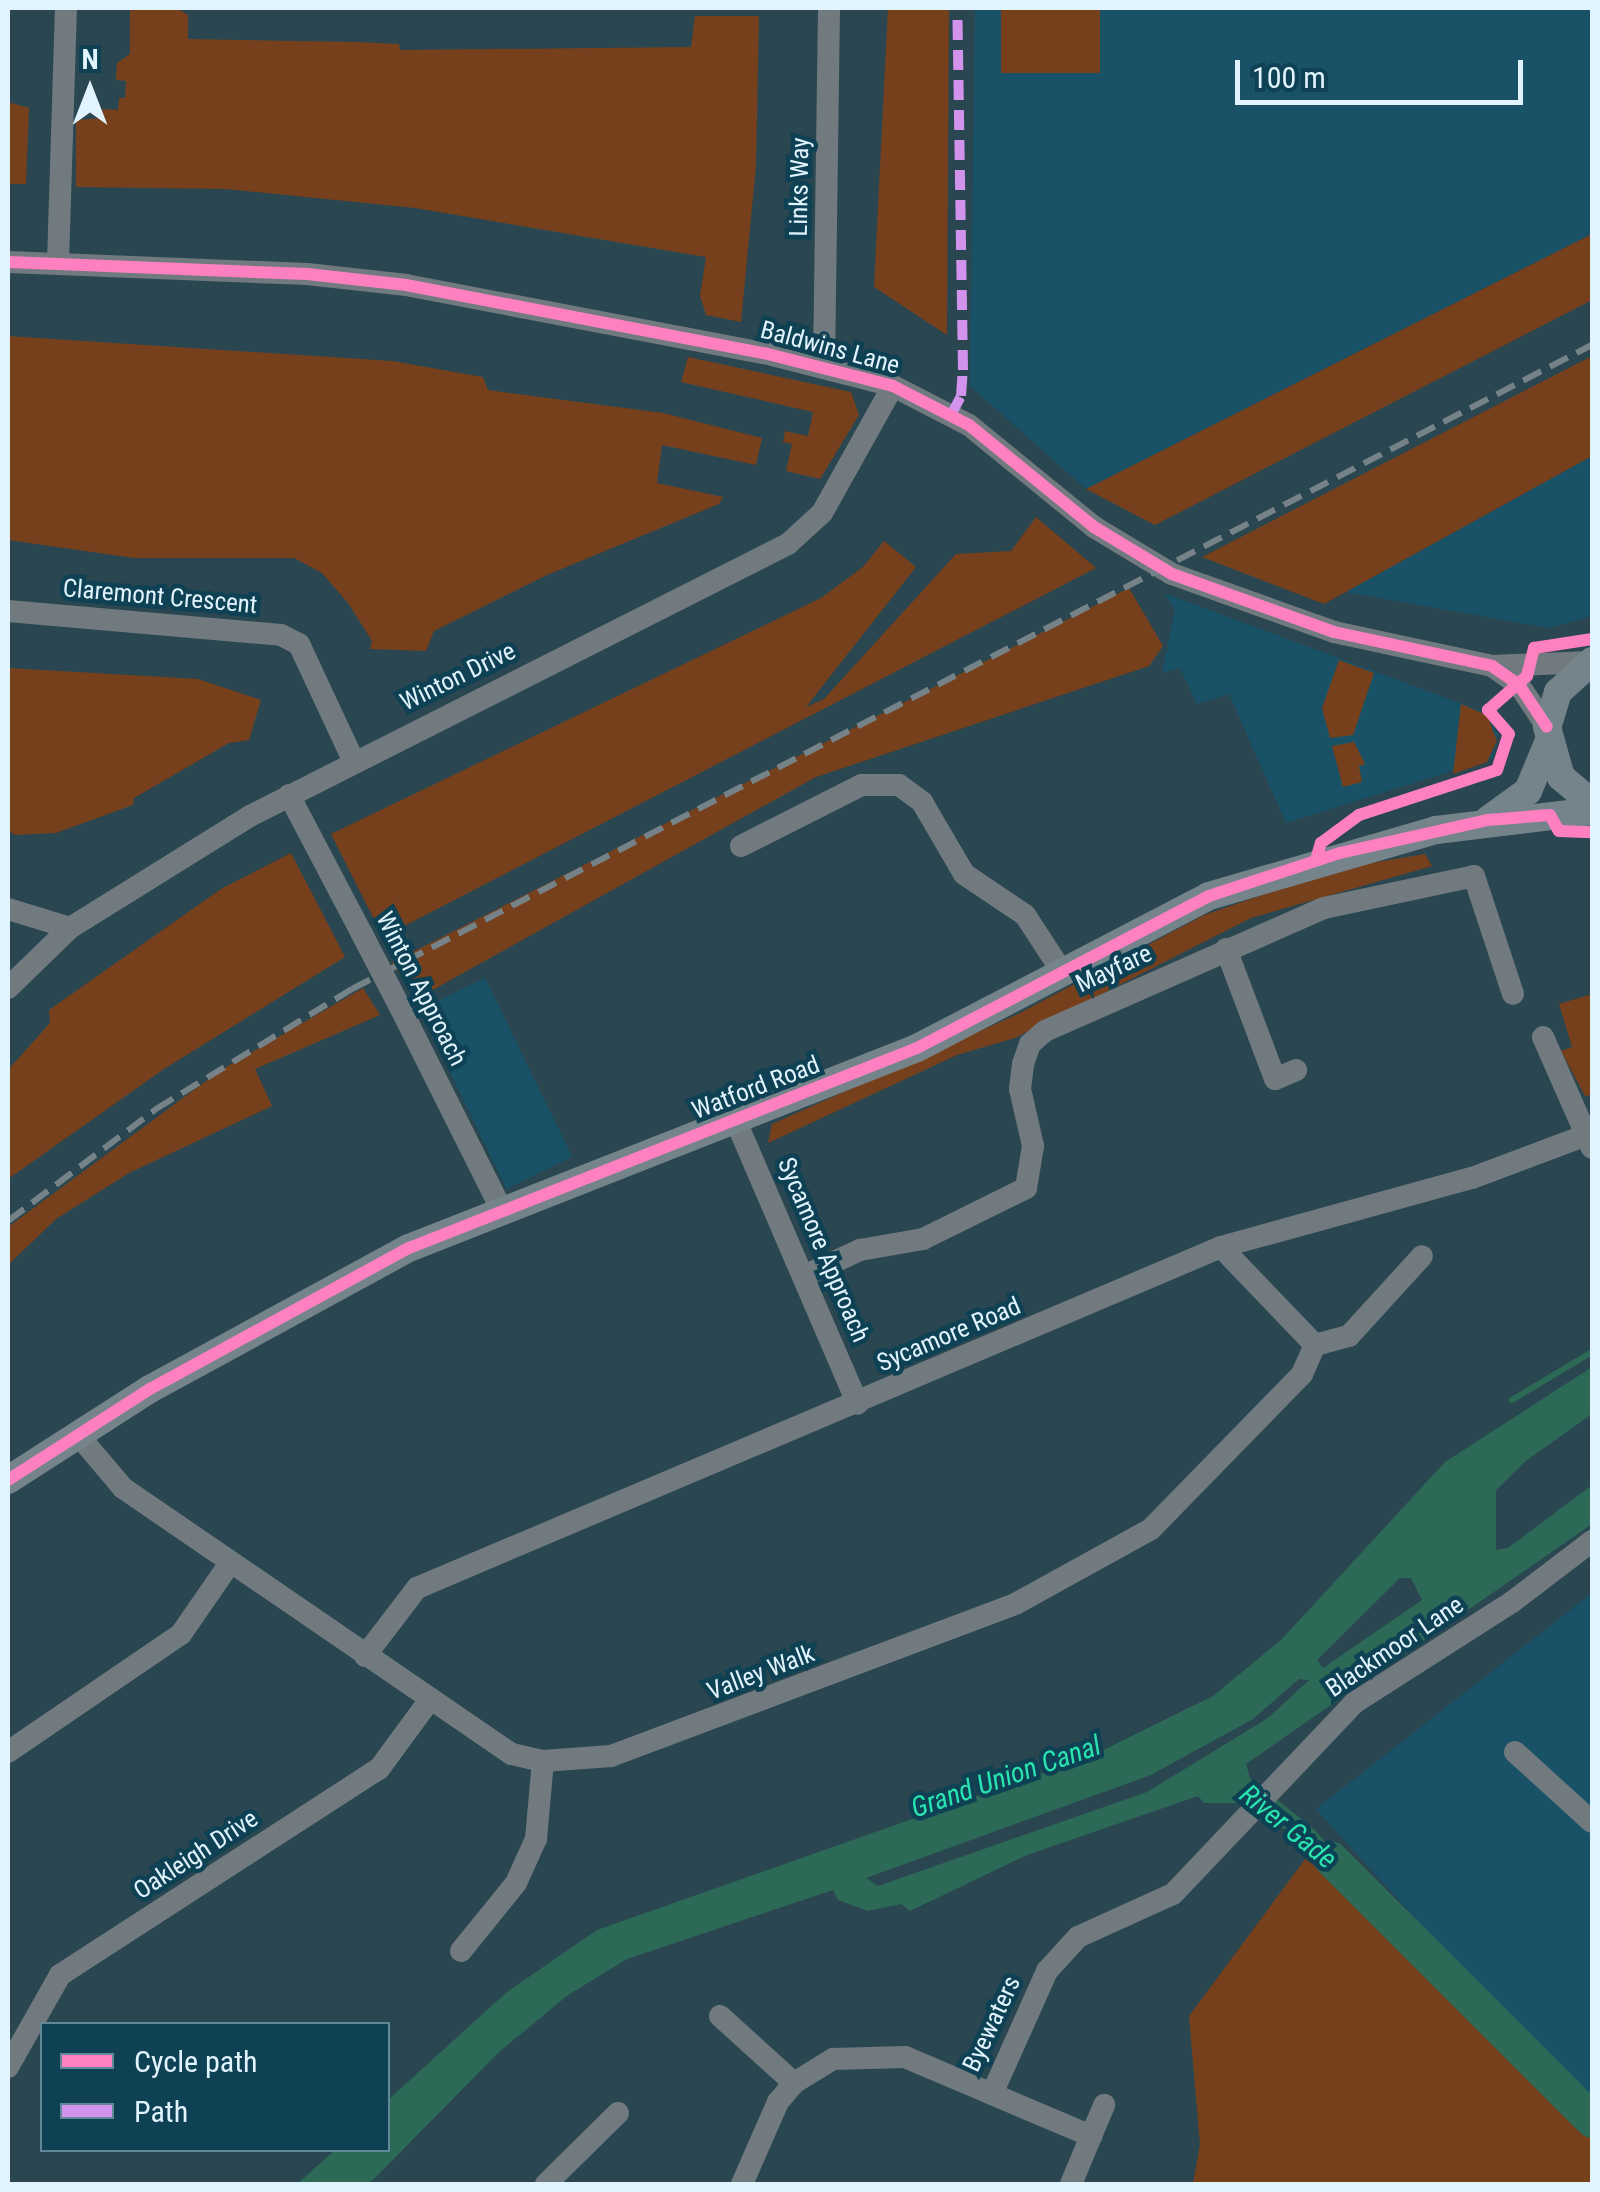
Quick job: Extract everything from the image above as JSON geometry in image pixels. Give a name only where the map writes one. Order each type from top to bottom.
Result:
[{"type":"main road","name":"Watford Road","points":[[1488,820],[1528,791],[1558,692],[1591,661]]},
{"type":"main road","points":[[1547,735],[1561,777],[1592,803]]},
{"type":"main road","name":"Watford Road","points":[[8,1480],[365,1270],[501,1208],[917,1048],[1242,883],[1488,820],[1592,811]]},
{"type":"street","points":[[58,262],[66,8]]},
{"type":"street","name":"Links Way","points":[[824,366],[829,8]]},
{"type":"street","name":"Baldwins Lane","points":[[8,262],[406,285],[824,366],[892,386],[969,425],[1094,527],[1172,574],[1334,632],[1492,666],[1591,661]]},
{"type":"street","name":"Winton Drive","points":[[8,988],[70,928],[289,795],[788,544],[822,513],[892,386]]},
{"type":"street","name":"Claremont Crescent","points":[[8,611],[280,634],[299,644],[352,760]]},
{"type":"street","points":[[1492,666],[1518,686],[1547,735]]},
{"type":"street","points":[[742,846],[862,786],[899,785],[922,802],[964,874],[1025,914],[1062,974]]},
{"type":"street","name":"Winton Approach","points":[[289,795],[501,1208]]},
{"type":"street","name":"Mayfare","points":[[806,1275],[860,1250],[923,1239],[1014,1199],[1033,1167],[1020,1089],[1030,1044],[1226,949],[1324,908],[1474,876],[1514,994]]},
{"type":"street","points":[[8,909],[70,928]]},
{"type":"street","points":[[1226,949],[1276,1078],[1296,1070]]},
{"type":"street","points":[[1543,1037],[1590,1139]]},
{"type":"street","name":"Sycamore Approach","points":[[736,1120],[806,1275],[858,1404]]},
{"type":"street","name":"Sycamore Road","points":[[364,1656],[417,1588],[1221,1247],[1472,1178],[1590,1139]]},
{"type":"street","points":[[1221,1247],[1316,1346],[1350,1336],[1422,1256]]},
{"type":"street","name":"Valley Walk","points":[[79,1436],[123,1488],[230,1563],[512,1754],[543,1761],[611,1756],[1018,1603],[1151,1529],[1302,1374],[1316,1346]]},
{"type":"street","name":"Blackmoor Lane","points":[[1206,1862],[1285,1769],[1354,1703],[1512,1602],[1592,1541]]},
{"type":"street","points":[[8,1752],[181,1634],[230,1563]]},
{"type":"street","name":"Oakleigh Drive","points":[[8,2067],[60,1975],[379,1770],[429,1701]]},
{"type":"street","points":[[1516,1752],[1592,1822]]},
{"type":"street","points":[[460,1951],[516,1883],[536,1840],[543,1761]]},
{"type":"street","name":"Byewaters","points":[[742,2184],[778,2102],[794,2083],[834,2059],[890,2054],[992,2094],[1047,1971],[1063,1951],[1091,1929],[1159,1905],[1206,1862]]},
{"type":"street","points":[[720,2016],[794,2083]]},
{"type":"street","points":[[992,2094],[1091,2136]]},
{"type":"street","points":[[1071,2184],[1104,2105]]},
{"type":"street","points":[[559,2180],[618,2113]]},
{"type":"shaded area","points":[[130,8],[177,8],[188,15],[188,39],[399,44],[400,50],[691,47],[695,16],[759,16],[756,165],[741,322],[706,315],[700,296],[706,257],[415,208],[226,189],[76,187],[76,120],[102,118],[103,109],[118,110],[119,98],[125,98],[126,81],[116,80],[117,63],[130,54]]},
{"type":"shaded area","points":[[888,8],[949,8],[947,335],[874,287]]},
{"type":"shaded area","points":[[975,8],[1592,8],[1592,234],[1086,489],[970,386]]},
{"type":"shaded area","points":[[1001,8],[1100,8],[1100,73],[1001,73]]},
{"type":"shaded area","points":[[8,102],[29,108],[26,184],[8,184]]},
{"type":"shaded area","points":[[1592,234],[1592,300],[1155,525],[1086,489]]},
{"type":"shaded area","points":[[8,336],[392,361],[483,377],[488,390],[663,413],[762,438],[756,465],[662,445],[657,483],[723,497],[719,504],[547,575],[434,631],[426,651],[370,649],[372,641],[348,603],[322,573],[294,558],[134,558],[8,540]]},
{"type":"shaded area","points":[[1592,356],[1592,456],[1324,604],[1202,557]]},
{"type":"shaded area","points":[[688,357],[851,392],[859,415],[820,479],[786,471],[792,444],[783,442],[785,431],[808,436],[813,412],[681,382]]},
{"type":"shaded area","points":[[1592,456],[1592,616],[1549,628],[1346,592]]},
{"type":"shaded area","points":[[1036,517],[1096,568],[383,937],[331,834],[821,598],[863,567],[884,541],[916,567],[806,707],[824,699],[956,554],[1011,551]]},
{"type":"shaded area","points":[[1129,588],[1163,646],[1149,666],[816,777],[418,998],[391,963]]},
{"type":"shaded area","points":[[1164,593],[1481,711],[1498,733],[1493,758],[1286,823],[1229,694],[1197,704],[1180,668],[1162,673],[1175,610]]},
{"type":"shaded area","points":[[1339,660],[1374,673],[1353,735],[1330,738],[1322,708]]},
{"type":"shaded area","points":[[8,668],[198,679],[261,700],[249,740],[229,743],[134,798],[133,805],[56,833],[15,835],[8,830]]},
{"type":"shaded area","points":[[1461,704],[1487,715],[1497,741],[1487,762],[1453,774]]},
{"type":"shaded area","points":[[1354,742],[1365,764],[1359,766],[1362,782],[1343,787],[1332,746]]},
{"type":"shaded area","points":[[291,853],[345,957],[164,1069],[8,1179],[8,1070],[50,1023],[49,1010],[221,889]]},
{"type":"shaded area","points":[[1425,854],[1432,866],[1251,918],[1015,1038],[957,1055],[768,1143],[772,1124],[1018,1014],[1204,915],[1341,868]]},
{"type":"shaded area","points":[[485,978],[572,1157],[507,1189],[419,1010]]},
{"type":"shaded area","points":[[363,988],[380,1015],[255,1069],[272,1106],[129,1173],[56,1219],[8,1265],[8,1227],[221,1070]]},
{"type":"shaded area","points":[[1592,994],[1592,1095],[1585,1096],[1561,1051],[1572,1047],[1559,1004]]},
{"type":"shaded area","points":[[1592,1593],[1592,2113],[1316,1809]]},
{"type":"shaded area","points":[[1306,1858],[1592,2133],[1592,2184],[1193,2184],[1200,2144],[1189,2016]]},
{"type":"water","points":[[1592,1367],[1592,1414],[1527,1460],[1496,1490],[1496,1550],[1508,1548],[1592,1485],[1592,1524],[1246,1764],[1250,1778],[1315,1830],[1367,1892],[1250,1803],[1204,1803],[1198,1796],[1027,1855],[910,1911],[901,1904],[868,1911],[838,1900],[833,1890],[627,1959],[568,1995],[499,2052],[369,2184],[297,2184],[333,2152],[390,2152],[390,2098],[507,1992],[597,1930],[1091,1756],[1213,1696],[1282,1639],[1445,1462]],"holes":[[[1400,1578],[1411,1578],[1422,1600],[1323,1668],[1317,1660]],[[1299,1679],[1309,1680],[1268,1718],[1147,1792],[878,1886],[866,1878],[1151,1775],[1253,1719]]]},
{"type":"waterway","points":[[1512,1400],[1592,1352]]},
{"type":"waterway","name":"River Gade","points":[[1331,1859],[1592,2120]]},
{"type":"railway","points":[[8,1221],[156,1109],[352,989],[1592,345]]},
{"type":"marked path","points":[[951,415],[961,396],[963,370],[957,8]]},
{"type":"cycle path","points":[[8,262],[307,274],[406,285],[764,353],[893,386],[969,425],[1094,527],[1172,574],[1334,632],[1492,666],[1519,685],[1547,727]]},
{"type":"cycle path","points":[[1316,860],[1321,843],[1359,815],[1497,770],[1509,734],[1488,710],[1527,676],[1534,648],[1592,639]]},
{"type":"cycle path","points":[[8,1480],[150,1389],[409,1248],[917,1048],[1209,896],[1340,853],[1488,820],[1550,815],[1559,831],[1592,832]]},
{"type":"water label","name":"Grand Union Canal","points":[[1006,1777]]}]
